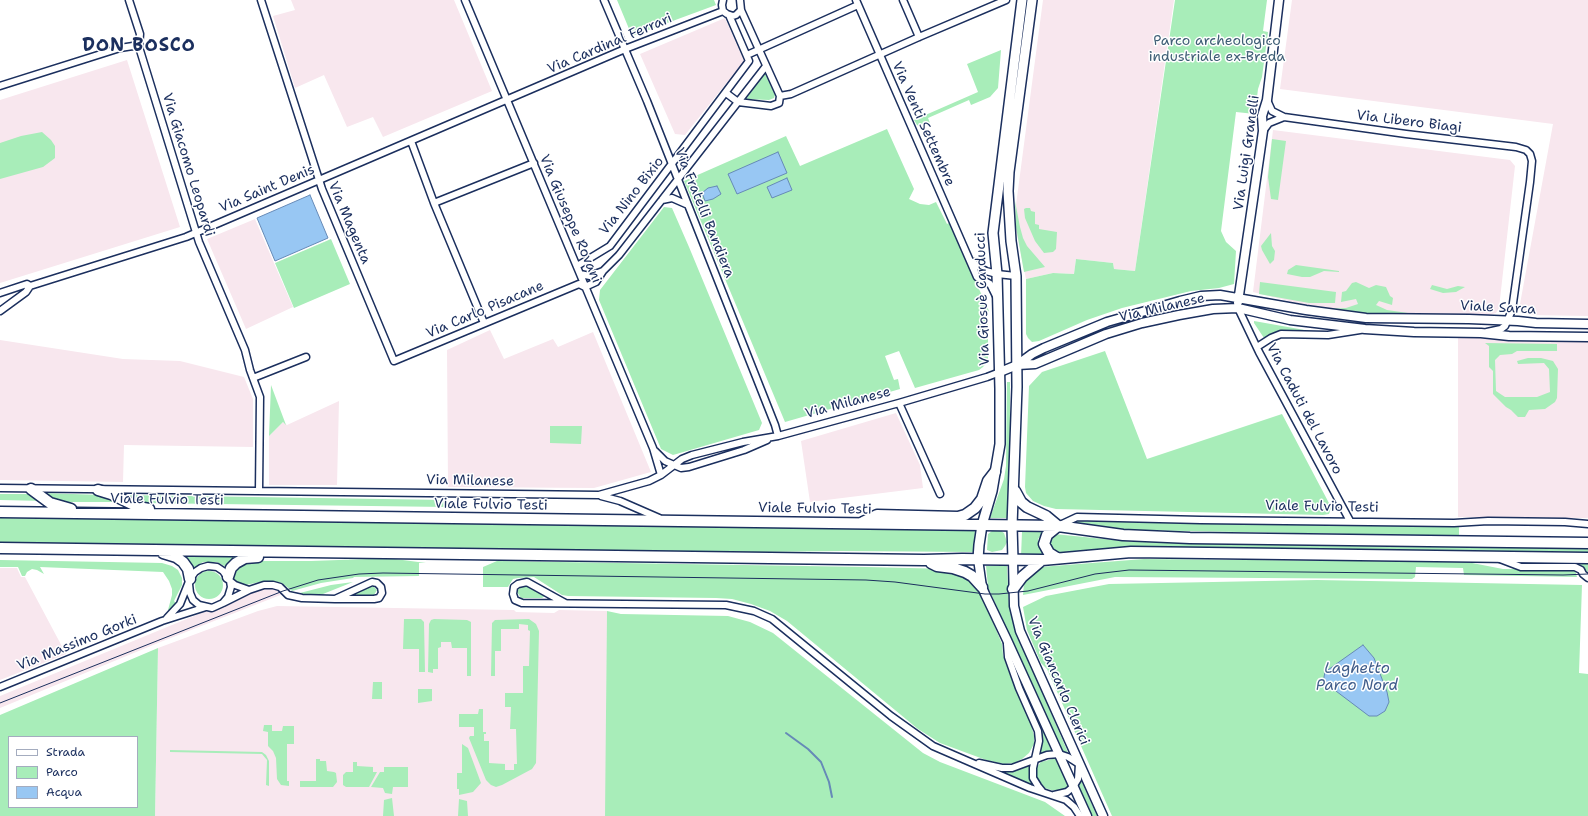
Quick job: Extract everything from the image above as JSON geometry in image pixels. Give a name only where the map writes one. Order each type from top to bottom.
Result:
[{"type":"main road","name":"Via Giosuè Carducci","points":[[982,525],[992,491],[1000,444],[998,301],[993,233],[1022,0]]},
{"type":"main road","points":[[1013,560],[1012,526],[1015,491],[1017,365],[1016,276],[1009,216],[1009,172],[1032,0]]},
{"type":"main road","points":[[860,523],[877,515],[958,517],[965,515],[975,508],[982,499],[988,481],[995,472]]},
{"type":"main road","points":[[31,489],[56,506],[92,514]]},
{"type":"main road","points":[[98,490],[111,494],[138,507],[177,514]]},
{"type":"main road","points":[[1015,491],[1021,502],[1027,507],[1046,516],[1058,526],[1047,535],[1044,544],[1049,554],[1057,558]]},
{"type":"main road","name":"Viale Fulvio Testi","points":[[0,512],[1058,526],[1123,535],[1190,538],[1588,542]]},
{"type":"main road","points":[[978,559],[982,525]]},
{"type":"main road","points":[[0,548],[924,560],[1042,560],[1131,552],[1588,558]]},
{"type":"main road","points":[[156,550],[176,557],[183,562],[188,569],[190,582]]},
{"type":"main road","points":[[229,579],[231,568],[236,562],[245,558],[311,556],[328,553]]},
{"type":"main road","points":[[924,560],[937,566],[953,568],[965,572],[972,576],[982,587]]},
{"type":"main road","points":[[1013,589],[1022,577],[1042,560]]},
{"type":"street","name":"Via Giacomo Leopardi","points":[[129,0],[140,34],[139,47],[196,233],[245,350],[253,380],[260,397],[259,491]]},
{"type":"street","name":"Via Magenta","points":[[261,0],[319,180],[394,361]]},
{"type":"street","name":"Via Giuseppe Rovani","points":[[465,0],[577,266],[652,448],[661,475]]},
{"type":"street","name":"Via Fratelli Bandiera","points":[[604,0],[688,205],[778,436]]},
{"type":"street","points":[[723,0],[723,11],[730,15],[736,15],[741,10]]},
{"type":"street","points":[[726,92],[738,102],[772,106],[778,102],[780,96],[741,10],[741,0]]},
{"type":"street","points":[[903,0],[919,37]]},
{"type":"street","points":[[780,96],[791,94],[879,54],[1006,0]]},
{"type":"street","name":"Via Luigi Granelli","points":[[1238,308],[1262,131],[1262,116],[1267,100],[1279,0]]},
{"type":"street","points":[[730,15],[747,55],[857,3]]},
{"type":"street","name":"Via Venti Settembre","points":[[857,3],[977,277],[990,284],[998,301]]},
{"type":"street","name":"Via Cardinal Ferrari","points":[[508,100],[625,49],[723,11]]},
{"type":"street","points":[[0,86],[120,48],[133,46],[139,47]]},
{"type":"street","name":"Via Nino Bixio","points":[[577,266],[610,246],[749,62],[747,55]]},
{"type":"street","name":"Via Nino Bixio","points":[[585,286],[596,282],[619,255],[766,66]]},
{"type":"street","name":"Via Saint Denis","points":[[0,293],[27,284],[30,286],[196,233],[508,100]]},
{"type":"street","points":[[1267,100],[1272,110],[1284,117]]},
{"type":"street","points":[[1262,131],[1269,123],[1284,117]]},
{"type":"street","name":"Via Libero Biagi","points":[[1284,117],[1406,134],[1516,147],[1526,150],[1530,154],[1532,161],[1514,301],[1508,320]]},
{"type":"street","points":[[410,141],[434,204],[484,323]]},
{"type":"street","points":[[434,204],[534,164]]},
{"type":"street","name":"Via Nino Bixio","points":[[662,200],[672,198],[688,205]]},
{"type":"street","points":[[610,246],[619,255]]},
{"type":"street","points":[[969,258],[977,266],[996,274],[1016,276]]},
{"type":"street","points":[[580,274],[590,276],[603,272]]},
{"type":"street","name":"Via Carlo Pisacane","points":[[394,361],[579,284],[585,286]]},
{"type":"street","points":[[0,311],[26,292],[30,286]]},
{"type":"street","name":"Via Milanese","points":[[259,491],[599,495],[661,475],[682,459],[692,455],[743,442],[778,436],[987,377],[1017,365],[1038,351],[1107,322],[1201,296],[1220,295],[1353,317],[1408,319]]},
{"type":"street","name":"Via Milanese","points":[[1017,365],[1035,364],[1106,334],[1142,323],[1208,310],[1238,308],[1290,320],[1365,329],[1414,332]]},
{"type":"street","name":"Via Caduti del Lavoro","points":[[1238,308],[1257,347],[1350,521]]},
{"type":"street","name":"Viale Sarca","points":[[1408,319],[1508,320],[1536,324],[1588,324]]},
{"type":"street","points":[[1481,333],[1501,329],[1508,320]]},
{"type":"street","points":[[1257,347],[1271,338],[1281,334],[1328,335],[1365,329]]},
{"type":"street","name":"Viale Sarca","points":[[1414,332],[1481,333],[1509,336],[1588,337]]},
{"type":"street","points":[[253,380],[306,357]]},
{"type":"street","points":[[899,402],[940,494]]},
{"type":"street","name":"Via Milanese","points":[[674,466],[681,468],[689,467],[744,450],[778,436]]},
{"type":"street","name":"Via Giuseppe Rovani","points":[[652,448],[665,461],[674,466]]},
{"type":"street","name":"Viale Fulvio Testi","points":[[0,488],[259,491]]},
{"type":"street","points":[[599,495],[620,501],[666,521]]},
{"type":"street","name":"Viale Fulvio Testi","points":[[1058,526],[1077,517],[1454,523],[1488,521],[1588,524]]},
{"type":"street","points":[[1492,557],[1521,567],[1575,567],[1581,570],[1588,578]]},
{"type":"street","name":"Via Giancarlo Clerici","points":[[978,559],[982,587],[1087,816]]},
{"type":"street","name":"Via Giancarlo Clerici","points":[[1013,560],[1014,606],[1020,631],[1103,816]]},
{"type":"street","points":[[249,590],[235,585],[223,571],[217,567],[208,566],[201,568],[195,572],[190,582],[190,593],[194,600],[199,605],[206,607],[217,606],[249,590],[264,585],[280,587],[294,597],[335,599],[379,598],[382,593],[381,587],[377,583],[372,582],[335,599]]},
{"type":"street","points":[[223,603],[230,594],[229,579]]},
{"type":"street","name":"Via Massimo Gorki","points":[[162,621],[180,604],[190,582]]},
{"type":"street","points":[[565,603],[527,582],[518,584],[514,587],[513,594],[515,600],[519,602],[565,603],[726,605],[754,611],[772,619],[910,732],[933,746],[1030,788],[1066,800],[1074,807],[1080,816]]},
{"type":"street","name":"Via Massimo Gorki","points":[[0,687],[162,621],[206,607]]},
{"type":"street","name":"Via Giancarlo Clerici","points":[[1007,640],[1008,657],[1019,688],[1038,731],[1039,741],[1034,759],[1033,778],[1044,792]]},
{"type":"street","name":"Via Giancarlo Clerici","points":[[1034,759],[1058,754],[1068,757],[1079,764]]},
{"type":"street","points":[[968,761],[1002,768],[1012,768],[1034,759]]},
{"type":"street","name":"Via Giancarlo Clerici","points":[[1073,787],[1078,779],[1079,764]]},
{"type":"street","points":[[1054,795],[1066,792],[1073,787]]},
{"type":"shaded area","points":[[291,0],[454,0],[492,91],[383,137],[373,117],[347,127],[324,75],[295,88],[273,16],[295,10]]},
{"type":"shaded area","points":[[1043,0],[1174,0],[1135,271],[1114,269],[1113,263],[1076,259],[1074,274],[1053,273],[1026,279],[1014,220]]},
{"type":"shaded area","points":[[1292,0],[1588,0],[1588,316],[1529,315],[1524,312],[1520,304],[1553,124],[1280,89]]},
{"type":"shaded area","points":[[725,18],[744,61],[685,135],[675,134],[640,54]]},
{"type":"shaded area","points":[[127,60],[180,227],[0,283],[0,100]]},
{"type":"shaded area","points":[[1273,130],[1510,160],[1515,166],[1499,308],[1496,313],[1489,315],[1367,315],[1321,309],[1253,292]]},
{"type":"shaded area","points":[[255,219],[293,307],[246,329],[207,239]]},
{"type":"shaded area","points":[[490,330],[504,359],[553,339],[558,347],[593,332],[651,472],[594,488],[448,487],[447,350]]},
{"type":"shaded area","points":[[1458,337],[1588,338],[1588,518],[1458,517]]},
{"type":"shaded area","points":[[0,340],[123,359],[180,361],[244,377],[253,399],[253,447],[124,445],[123,482],[0,480]]},
{"type":"shaded area","points":[[339,401],[337,485],[269,485],[269,436],[283,422],[287,425]]},
{"type":"shaded area","points":[[896,413],[920,465],[923,488],[810,502],[801,441]]},
{"type":"shaded area","points":[[0,568],[17,568],[21,577],[25,577],[66,654],[0,680]]},
{"type":"shaded area","points":[[267,588],[278,590],[283,594],[163,641],[0,708],[0,696],[206,611],[218,609],[258,590]]},
{"type":"shaded area","points":[[277,606],[514,610],[516,612],[554,613],[559,610],[607,611],[606,816],[155,816],[158,648],[258,611]]},
{"type":"green space","points":[[617,0],[714,0],[716,5],[632,36]]},
{"type":"green space","name":"Parco archeologico industriale ex-Breda","points":[[1175,0],[1267,0],[1263,31],[1268,32],[1255,114],[1236,112],[1221,231],[1226,242],[1236,251],[1234,284],[1219,288],[1191,291],[1122,308],[1087,320],[1039,341],[1032,342],[1026,334],[1026,279],[1053,273],[1074,274],[1076,259],[1113,263],[1114,269],[1135,271]]},
{"type":"green space","points":[[1001,50],[998,88],[990,97],[971,105],[969,100],[928,118],[930,123],[921,127],[917,125],[914,120],[978,92],[967,64]]},
{"type":"green space","points":[[765,73],[775,95],[774,98],[769,100],[746,99]]},
{"type":"green space","points":[[887,129],[914,189],[909,199],[920,204],[929,205],[936,202],[947,224],[949,223],[989,311],[985,313],[988,320],[988,361],[979,370],[915,388],[899,351],[885,356],[894,380],[898,379],[900,389],[785,422],[684,181],[786,136],[800,166]]},
{"type":"green space","points":[[42,132],[55,146],[55,158],[43,167],[0,179],[0,143],[21,136]]},
{"type":"green space","points":[[1272,139],[1286,141],[1278,200],[1271,199],[1268,177]]},
{"type":"green space","points":[[1015,201],[1023,238],[1027,246],[1045,267],[1024,272],[1016,227]]},
{"type":"green space","points":[[664,207],[672,208],[762,423],[759,430],[673,455],[661,449],[599,300],[600,290]]},
{"type":"green space","points":[[1030,208],[1031,211],[1035,212],[1035,224],[1039,225],[1039,229],[1057,232],[1056,249],[1053,252],[1044,253],[1035,241],[1025,218],[1024,209]]},
{"type":"green space","points":[[1271,233],[1272,246],[1275,251],[1274,260],[1270,264],[1261,246]]},
{"type":"green space","points":[[331,239],[350,284],[294,308],[275,263]]},
{"type":"green space","points":[[1296,265],[1339,272],[1324,271],[1310,277],[1287,274],[1288,270]]},
{"type":"green space","points":[[1260,282],[1336,292],[1335,303],[1309,303],[1259,294]]},
{"type":"green space","points":[[1356,282],[1369,288],[1376,285],[1386,287],[1390,296],[1393,298],[1392,305],[1379,301],[1376,305],[1387,310],[1408,313],[1408,315],[1367,314],[1325,309],[1346,308],[1358,304],[1356,299],[1341,302],[1342,292],[1346,291],[1352,283]]},
{"type":"green space","points":[[1432,285],[1447,289],[1458,286],[1465,287],[1456,292],[1443,293],[1430,289]]},
{"type":"green space","points":[[1254,321],[1316,332],[1275,334],[1264,338]]},
{"type":"green space","points":[[1485,343],[1557,344],[1557,351],[1517,351],[1512,354],[1500,355],[1495,360],[1496,391],[1505,397],[1537,397],[1550,392],[1549,369],[1544,363],[1518,364],[1517,361],[1528,358],[1541,358],[1553,361],[1558,369],[1557,398],[1555,402],[1545,409],[1529,410],[1525,417],[1518,417],[1506,407],[1493,394],[1493,371],[1489,367],[1489,346]]},
{"type":"green space","points":[[1105,351],[1147,459],[1282,414],[1330,505],[1331,508],[1329,514],[1056,509],[1033,501],[1026,493],[1025,487],[1029,386],[1042,372]]},
{"type":"green space","points":[[1007,382],[1010,382],[1010,452],[1007,518],[990,518],[1004,479],[1006,466]]},
{"type":"green space","points":[[271,385],[286,425],[283,422],[269,436]]},
{"type":"green space","points":[[550,426],[582,426],[581,444],[550,443]]},
{"type":"green space","points":[[28,492],[45,501],[0,500],[0,494],[28,494]]},
{"type":"green space","points":[[42,493],[103,495],[123,502],[61,502],[56,501]]},
{"type":"green space","points":[[124,495],[447,500],[447,507],[142,503],[133,501]]},
{"type":"green space","points":[[0,518],[975,530],[974,552],[758,552],[0,543]]},
{"type":"green space","points":[[1073,521],[1459,526],[1459,536],[1131,530],[1073,523]]},
{"type":"green space","points":[[992,531],[1001,531],[1004,533],[1007,542],[1002,550],[992,552],[987,550],[988,534]]},
{"type":"green space","points":[[1022,532],[1044,532],[1038,539],[1038,545],[1044,556],[1021,556]]},
{"type":"green space","points":[[1054,534],[1134,542],[1588,547],[1588,552],[1154,547],[1059,553],[1054,552],[1048,544],[1049,538]]},
{"type":"green space","points":[[184,556],[235,558],[228,568],[217,562],[203,562],[193,570],[183,558]]},
{"type":"green space","points":[[395,559],[426,563],[419,563],[419,576],[354,577],[321,583],[292,591],[282,583],[272,581],[264,581],[246,585],[240,584],[235,581],[232,574],[232,571],[246,561]]},
{"type":"green space","points":[[1144,559],[1467,562],[1503,569],[1573,569],[1575,570],[1577,577],[1464,575],[1463,568],[1416,567],[1415,577],[1412,579],[1115,577],[1023,595],[1024,583],[1027,578],[1040,567]]},
{"type":"green space","points":[[0,560],[162,563],[172,566],[178,570],[182,578],[182,585],[174,601],[177,604],[170,612],[168,610],[172,589],[163,572],[40,567],[44,574],[32,569],[27,572],[25,576],[22,576],[18,567],[0,567]]},
{"type":"green space","points":[[497,561],[951,569],[963,573],[978,586],[1002,644],[1003,655],[1010,675],[1031,724],[1034,744],[1029,753],[1022,759],[1014,763],[1004,764],[986,760],[940,743],[918,729],[787,621],[770,611],[751,604],[732,599],[716,598],[568,596],[562,595],[534,577],[513,579],[508,587],[483,587],[483,567]]},
{"type":"green space","points":[[1525,562],[1588,563],[1588,572],[1579,565],[1525,564]]},
{"type":"green space","points":[[986,566],[1007,566],[1009,605],[1016,631],[1069,755],[1062,753],[988,587]]},
{"type":"green space","points":[[209,571],[219,575],[223,585],[219,595],[209,599],[199,595],[195,585],[199,575]]},
{"type":"green space","points":[[1317,580],[1582,585],[1579,673],[1588,674],[1588,816],[1112,816],[1047,669],[1041,663],[1027,630],[1023,607],[1046,596],[1109,584]]},
{"type":"green space","points":[[353,582],[323,594],[296,594],[331,585]]},
{"type":"green space","points":[[371,586],[377,590],[374,595],[353,595],[353,592]]},
{"type":"green space","points":[[522,586],[528,586],[545,596],[542,598],[521,598],[517,592]]},
{"type":"green space","points":[[607,611],[621,614],[728,616],[750,622],[773,633],[923,753],[940,762],[1045,802],[1065,816],[605,816]]},
{"type":"green space","points":[[404,619],[421,619],[424,622],[425,672],[419,672],[419,649],[403,649]]},
{"type":"green space","points":[[529,619],[536,624],[539,631],[536,763],[532,769],[496,787],[491,785],[486,780],[469,738],[470,736],[474,736],[474,727],[459,727],[459,714],[478,714],[479,709],[483,709],[483,732],[486,732],[486,734],[484,734],[484,741],[489,741],[489,763],[505,764],[505,770],[514,770],[514,764],[517,764],[516,729],[510,729],[511,707],[505,707],[505,693],[523,693],[523,666],[529,666],[530,631],[528,630],[528,625],[519,624],[519,629],[501,629],[501,651],[495,651],[495,676],[491,676],[492,623],[495,620]]},
{"type":"green space","points":[[431,620],[467,620],[471,622],[471,676],[467,676],[467,648],[452,648],[451,642],[441,642],[441,647],[438,648],[438,669],[433,669],[433,673],[428,672],[429,624]]},
{"type":"green space","points":[[158,648],[155,816],[0,816],[0,715]]},
{"type":"green space","points":[[373,682],[382,682],[382,699],[372,699]]},
{"type":"green space","points":[[418,689],[432,689],[432,701],[418,703]]},
{"type":"green space","points":[[1024,694],[1027,694],[1052,752],[1039,755],[1042,739],[1041,732]]},
{"type":"green space","points":[[264,725],[272,725],[272,731],[282,731],[283,726],[294,726],[294,744],[287,744],[287,781],[289,781],[289,786],[281,785],[277,779],[276,758],[273,751],[268,746],[268,732],[263,731]]},
{"type":"green space","points":[[462,744],[468,748],[481,783],[473,792],[459,795],[459,789],[457,789],[457,773],[462,773]]},
{"type":"green space","points":[[170,750],[262,752],[266,755],[269,761],[269,786],[266,785],[267,760],[262,754],[170,752]]},
{"type":"green space","points":[[1056,758],[1069,787],[1062,791],[1045,788],[1035,773],[1041,762]]},
{"type":"green space","points":[[316,759],[326,761],[327,771],[336,773],[337,782],[333,787],[300,787],[300,781],[316,781]]},
{"type":"green space","points":[[353,762],[357,762],[357,766],[373,767],[373,772],[377,772],[369,787],[346,787],[343,785],[343,775],[346,772],[353,772]]},
{"type":"green space","points":[[1031,764],[1030,774],[1034,786],[990,769],[1013,771]]},
{"type":"green space","points":[[384,767],[408,767],[408,787],[393,787],[392,794],[385,793],[383,788],[371,787],[380,772],[384,772]]},
{"type":"green space","points":[[1080,778],[1097,816],[1091,816],[1077,785]]},
{"type":"green space","points":[[392,798],[394,816],[383,816],[384,800]]},
{"type":"green space","points":[[459,799],[467,801],[468,816],[458,816]]},
{"type":"water","points":[[778,152],[787,173],[737,194],[728,174]]},
{"type":"water","points":[[787,178],[792,190],[772,198],[767,187]]},
{"type":"water","points":[[717,186],[721,194],[713,199],[705,201],[702,193],[708,188]]},
{"type":"water","points":[[310,195],[328,238],[275,261],[257,218]]},
{"type":"water","name":"Laghetto Parco Nord","points":[[1363,645],[1374,658],[1387,692],[1389,702],[1385,711],[1377,716],[1369,716],[1324,682],[1325,672]]},
{"type":"waterway","points":[[786,733],[808,749],[821,762],[829,782],[832,797]]},
{"type":"tram line","points":[[0,703],[283,591],[318,580],[359,574],[383,573],[866,580],[895,582],[985,594],[1028,591],[1095,574],[1129,570],[1563,575],[1588,574]]},
{"type":"district","name":"DON BOSCO","points":[[139,46]]}]
